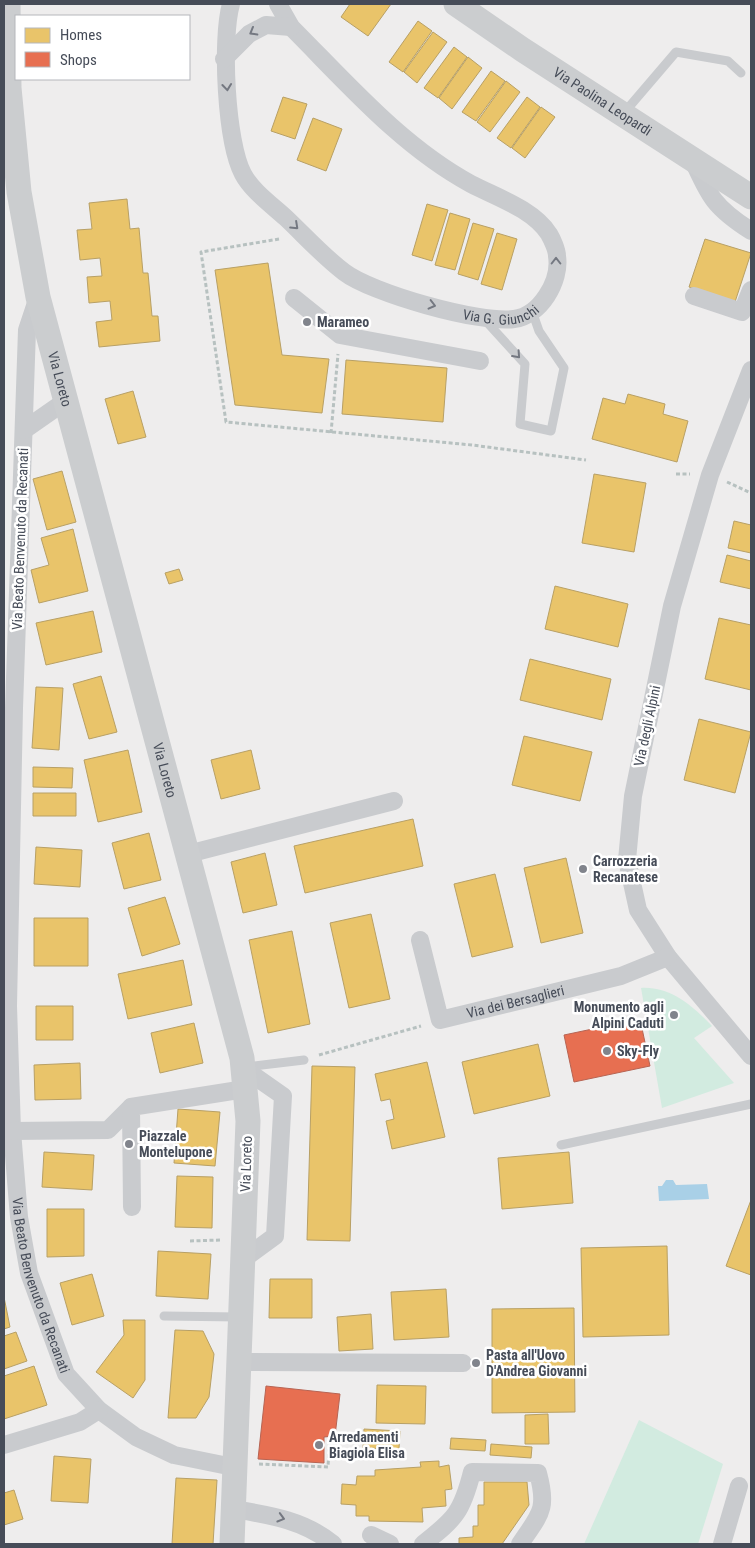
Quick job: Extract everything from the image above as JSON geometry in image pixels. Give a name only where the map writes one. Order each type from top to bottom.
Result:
[{"type":"street","name":"Via Loreto","points":[[8,4],[9,88],[19,192],[38,297],[188,854],[244,1078],[248,1121],[233,1465],[234,1509],[232,1544]]},
{"type":"street","name":"Via G. Giunchi","points":[[231,4],[227,18],[224,59],[234,146],[243,174],[258,192],[345,272],[363,283],[399,297],[493,321],[526,316],[543,300],[555,279],[558,255],[548,233],[528,214],[468,182],[415,148],[291,27],[278,4]]},
{"type":"street","name":"Via Paolina Leopardi","points":[[456,4],[751,197]]},
{"type":"street","points":[[224,59],[249,34],[266,25],[291,27]]},
{"type":"street","points":[[692,158],[708,194],[728,216],[751,231]]},
{"type":"street","points":[[694,296],[742,312],[751,290]]},
{"type":"street","name":"Via Beato Benvenuto da Recanati","points":[[38,297],[27,330],[8,1006],[12,1131],[19,1217],[29,1273],[66,1374],[98,1410],[136,1437],[174,1455],[233,1465]]},
{"type":"street","points":[[294,298],[340,335],[480,361]]},
{"type":"street","name":"Via degli Alpini","points":[[751,370],[710,475],[672,606],[633,796],[627,860],[638,910],[668,957],[751,1056]]},
{"type":"street","name":"Via Beato Benvenuto da Recanati","points":[[24,430],[67,400]]},
{"type":"street","points":[[188,854],[394,801]]},
{"type":"street","points":[[420,940],[440,1020]]},
{"type":"street","name":"Via dei Bersaglieri","points":[[440,1020],[621,976],[668,957]]},
{"type":"street","points":[[12,1131],[108,1130],[131,1107],[244,1078],[283,1096],[275,1236],[243,1250]]},
{"type":"street","points":[[131,1107],[132,1207]]},
{"type":"street","points":[[238,1362],[463,1363]]},
{"type":"street","points":[[4,1445],[80,1422],[98,1410]]},
{"type":"street","points":[[422,1544],[456,1516],[463,1504],[472,1472],[538,1474],[544,1495],[542,1511],[520,1544]]},
{"type":"street","points":[[722,1544],[739,1486]]},
{"type":"street","points":[[234,1509],[282,1518],[319,1533],[333,1544]]},
{"type":"street","points":[[371,1535],[390,1544]]},
{"type":"lane","points":[[623,114],[676,52],[728,61],[741,72]]},
{"type":"lane","points":[[484,319],[525,364],[520,424],[551,431],[564,368],[539,331],[532,311]]},
{"type":"lane","points":[[244,1078],[304,1060]]},
{"type":"lane","points":[[561,1145],[751,1104]]},
{"type":"lane","points":[[164,1316],[240,1316]]},
{"type":"path","points":[[255,243],[201,252],[226,422],[472,445],[586,460]]},
{"type":"path","points":[[331,433],[340,335]]},
{"type":"path","points":[[304,1060],[440,1020]]},
{"type":"path","points":[[190,1240],[243,1250]]},
{"type":"path","points":[[233,1465],[328,1468],[329,1449]]},
{"type":"green space","points":[[641,988],[662,990],[671,994],[697,1011],[712,1026],[694,1038],[734,1083],[662,1108]]},
{"type":"green space","points":[[639,1420],[723,1464],[698,1544],[584,1544]]},
{"type":"water","points":[[666,1180],[673,1180],[676,1185],[707,1184],[709,1199],[659,1201],[658,1186],[662,1186]]},
{"type":"building: Homes","points":[[350,4],[391,4],[368,36],[341,17]]},
{"type":"building: Homes","points":[[418,21],[432,31],[403,72],[389,62]]},
{"type":"building: Homes","points":[[433,32],[447,42],[417,83],[404,72]]},
{"type":"building: Homes","points":[[454,47],[467,57],[438,98],[424,88]]},
{"type":"building: Homes","points":[[468,57],[482,68],[452,109],[439,98]]},
{"type":"building: Homes","points":[[491,71],[505,81],[476,121],[462,112]]},
{"type":"building: Homes","points":[[506,81],[520,92],[490,132],[477,122]]},
{"type":"building: Homes","points":[[283,97],[307,104],[295,139],[271,131]]},
{"type":"building: Homes","points":[[527,97],[540,107],[511,148],[497,138]]},
{"type":"building: Homes","points":[[541,107],[555,117],[525,158],[512,148]]},
{"type":"building: Homes","points":[[313,118],[342,129],[326,171],[297,160]]},
{"type":"building: Homes","points":[[127,199],[130,229],[139,228],[143,273],[148,273],[152,316],[158,316],[160,341],[99,347],[96,322],[112,320],[110,301],[89,303],[87,277],[102,276],[100,258],[80,260],[77,230],[92,229],[89,203]]},
{"type":"building: Homes","points":[[427,204],[448,210],[432,261],[412,255]]},
{"type":"building: Homes","points":[[450,213],[470,219],[455,270],[435,265]]},
{"type":"building: Homes","points":[[473,223],[494,229],[478,280],[458,274]]},
{"type":"building: Homes","points":[[497,233],[517,239],[502,290],[481,284]]},
{"type":"building: Homes","points":[[705,239],[751,253],[735,302],[689,287]]},
{"type":"building: Homes","points":[[268,263],[282,355],[329,359],[322,413],[235,405],[215,270]]},
{"type":"building: Homes","points":[[346,360],[447,368],[443,422],[342,414]]},
{"type":"building: Homes","points":[[133,391],[146,437],[118,444],[105,399]]},
{"type":"building: Homes","points":[[628,394],[665,404],[663,414],[688,421],[677,462],[592,439],[603,398],[625,404]]},
{"type":"building: Homes","points":[[62,471],[76,522],[47,530],[33,479]]},
{"type":"building: Homes","points":[[594,474],[646,483],[634,552],[582,543]]},
{"type":"building: Homes","points":[[734,521],[751,525],[751,553],[728,548]]},
{"type":"building: Homes","points":[[73,529],[88,591],[39,603],[31,570],[49,565],[41,538]]},
{"type":"building: Homes","points":[[727,555],[751,561],[751,589],[720,582]]},
{"type":"building: Homes","points":[[179,569],[183,580],[169,584],[165,573]]},
{"type":"building: Homes","points":[[555,586],[628,604],[618,647],[545,629]]},
{"type":"building: Homes","points":[[93,611],[102,652],[46,665],[36,623]]},
{"type":"building: Homes","points":[[719,618],[751,625],[751,690],[705,679]]},
{"type":"building: Homes","points":[[530,659],[611,679],[602,720],[520,700]]},
{"type":"building: Homes","points":[[101,676],[117,732],[89,739],[73,684]]},
{"type":"building: Homes","points":[[36,687],[63,688],[59,750],[32,748]]},
{"type":"building: Homes","points":[[699,719],[751,732],[735,793],[684,780]]},
{"type":"building: Homes","points":[[524,736],[592,752],[580,801],[512,785]]},
{"type":"building: Homes","points":[[128,750],[142,812],[98,822],[84,760]]},
{"type":"building: Homes","points":[[251,750],[260,789],[221,799],[211,760]]},
{"type":"building: Homes","points":[[33,767],[73,768],[72,788],[33,787]]},
{"type":"building: Homes","points":[[33,793],[76,793],[76,816],[33,816]]},
{"type":"building: Homes","points":[[413,819],[423,866],[305,893],[294,846]]},
{"type":"building: Homes","points":[[149,833],[161,880],[124,889],[112,843]]},
{"type":"building: Homes","points":[[36,847],[82,850],[80,887],[34,884]]},
{"type":"building: Homes","points":[[265,853],[277,905],[243,913],[231,862]]},
{"type":"building: Homes","points":[[566,858],[583,933],[541,943],[524,868]]},
{"type":"building: Homes","points":[[495,874],[513,947],[472,957],[454,884]]},
{"type":"building: Homes","points":[[165,897],[180,944],[142,956],[128,908]]},
{"type":"building: Homes","points":[[371,914],[390,999],[349,1008],[330,923]]},
{"type":"building: Homes","points":[[34,918],[88,918],[88,966],[34,966]]},
{"type":"building: Homes","points":[[292,931],[310,1024],[268,1033],[249,940]]},
{"type":"building: Homes","points":[[183,960],[192,1005],[128,1019],[118,974]]},
{"type":"building: Homes","points":[[36,1006],[73,1006],[73,1040],[36,1040]]},
{"type":"building: Homes","points":[[194,1023],[203,1063],[160,1073],[151,1033]]},
{"type":"building: Homes","points":[[538,1044],[550,1096],[474,1114],[462,1062]]},
{"type":"building: Homes","points":[[427,1062],[445,1137],[392,1149],[386,1121],[394,1119],[390,1099],[381,1101],[375,1074]]},
{"type":"building: Homes","points":[[80,1063],[81,1099],[35,1100],[34,1065]]},
{"type":"building: Homes","points":[[312,1066],[355,1067],[350,1241],[307,1240]]},
{"type":"building: Homes","points":[[178,1109],[220,1112],[215,1166],[174,1163]]},
{"type":"building: Homes","points":[[44,1152],[94,1155],[92,1190],[42,1187]]},
{"type":"building: Homes","points":[[569,1152],[573,1203],[502,1209],[498,1158]]},
{"type":"building: Homes","points":[[177,1176],[213,1177],[212,1228],[175,1227]]},
{"type":"building: Homes","points":[[751,1200],[751,1275],[726,1266]]},
{"type":"building: Homes","points":[[47,1209],[84,1209],[84,1256],[47,1257]]},
{"type":"building: Homes","points":[[667,1246],[669,1335],[583,1337],[581,1248]]},
{"type":"building: Homes","points":[[158,1251],[211,1254],[208,1299],[156,1296]]},
{"type":"building: Homes","points":[[92,1274],[104,1316],[72,1325],[60,1283]]},
{"type":"building: Homes","points":[[270,1279],[312,1279],[312,1318],[269,1318]]},
{"type":"building: Homes","points":[[446,1289],[449,1337],[394,1340],[391,1292]]},
{"type":"building: Homes","points":[[4,1297],[10,1327],[4,1329]]},
{"type":"building: Homes","points":[[574,1308],[575,1412],[492,1413],[492,1309]]},
{"type":"building: Homes","points":[[371,1314],[373,1349],[339,1351],[337,1317]]},
{"type":"building: Homes","points":[[123,1320],[145,1320],[145,1380],[133,1398],[96,1372],[124,1335]]},
{"type":"building: Homes","points":[[175,1330],[203,1331],[214,1354],[209,1397],[196,1418],[168,1418]]},
{"type":"building: Homes","points":[[16,1332],[27,1361],[4,1369],[4,1336]]},
{"type":"building: Homes","points":[[34,1366],[47,1405],[4,1419],[4,1376]]},
{"type":"building: Homes","points":[[377,1385],[426,1386],[425,1424],[376,1423]]},
{"type":"building: Homes","points":[[548,1414],[549,1444],[525,1444],[525,1415]]},
{"type":"building: Homes","points":[[364,1429],[400,1431],[399,1449],[363,1448]]},
{"type":"building: Homes","points":[[451,1438],[486,1440],[485,1451],[450,1449]]},
{"type":"building: Homes","points":[[491,1444],[532,1447],[531,1458],[490,1455]]},
{"type":"building: Homes","points":[[54,1456],[91,1459],[88,1503],[51,1501]]},
{"type":"building: Homes","points":[[439,1461],[439,1467],[449,1465],[452,1489],[445,1490],[446,1506],[422,1508],[423,1522],[369,1521],[369,1516],[356,1516],[356,1505],[341,1504],[342,1484],[356,1485],[357,1476],[375,1476],[375,1470],[421,1467],[420,1462]]},
{"type":"building: Homes","points":[[176,1478],[217,1480],[213,1544],[172,1544]]},
{"type":"building: Homes","points":[[484,1482],[527,1482],[529,1505],[502,1544],[459,1544],[459,1538],[473,1537],[473,1526],[478,1526],[478,1505],[484,1505]]},
{"type":"building: Homes","points":[[14,1490],[23,1519],[4,1525],[4,1493]]},
{"type":"building: Shops","name":"Sky-Fly","points":[[640,1019],[650,1066],[574,1082],[564,1035]]},
{"type":"building: Shops","points":[[266,1386],[340,1394],[335,1436],[324,1437],[324,1463],[258,1459]]},
{"type":"place","name":"Marameo","points":[[307,322]]},
{"type":"place","name":"Carrozzeria Recanatese","points":[[583,869]]},
{"type":"place","name":"Monumento agli Alpini Caduti","points":[[674,1015]]},
{"type":"place","name":"Sky-Fly","points":[[607,1051]]},
{"type":"place","name":"Piazzale Montelupone","points":[[129,1144]]},
{"type":"place","name":"Pasta all'Uovo D'Andrea Giovanni","points":[[476,1363]]},
{"type":"place","name":"Arredamenti Biagiola Elisa","points":[[319,1445]]}]
